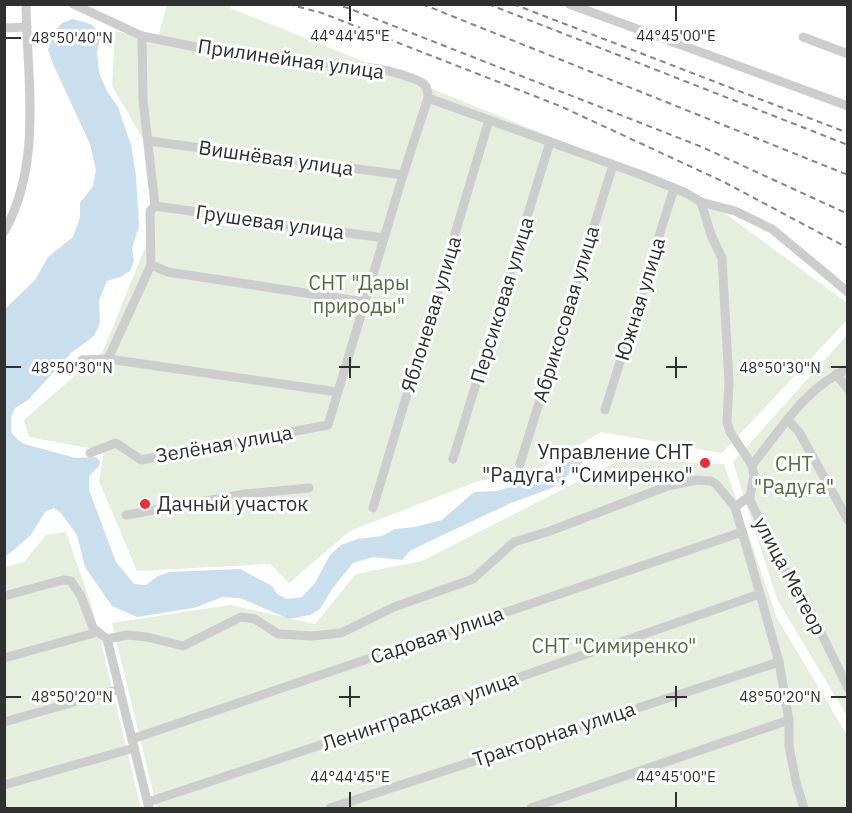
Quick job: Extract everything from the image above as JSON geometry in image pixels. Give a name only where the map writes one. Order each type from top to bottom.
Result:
[{"type":"street","points":[[4,232],[18,205],[29,147],[31,114],[26,4]]},
{"type":"street","name":"Прилинейная улица","points":[[73,4],[142,36],[214,51],[381,69],[424,84],[428,91],[428,98],[674,188],[701,202],[735,211],[772,229],[848,292]]},
{"type":"street","points":[[569,4],[848,106]]},
{"type":"street","points":[[4,27],[27,27]]},
{"type":"street","points":[[108,359],[151,265],[150,211],[155,206],[143,100],[142,36]]},
{"type":"street","points":[[803,37],[848,54]]},
{"type":"street","points":[[82,360],[108,359],[338,392],[428,98]]},
{"type":"street","name":"Яблоневая улица","points":[[373,508],[489,120]]},
{"type":"street","name":"Вишнёвая улица","points":[[148,141],[403,175]]},
{"type":"street","name":"Персиковая улица","points":[[453,459],[550,142]]},
{"type":"street","name":"Абрикосовая улица","points":[[520,464],[613,165]]},
{"type":"street","name":"Южная улица","points":[[605,410],[674,188]]},
{"type":"street","points":[[701,202],[711,235],[722,258],[729,382],[727,422],[729,432],[752,465],[754,476],[750,496],[735,507]]},
{"type":"street","name":"Грушевая улица","points":[[155,206],[384,238]]},
{"type":"street","points":[[151,265],[168,272],[365,302]]},
{"type":"street","points":[[752,465],[805,397],[836,374],[848,369]]},
{"type":"street","points":[[836,374],[848,388]]},
{"type":"street","name":"Зелёная улица","points":[[90,453],[116,443],[141,460],[328,425],[338,392]]},
{"type":"street","points":[[788,420],[800,432],[848,520]]},
{"type":"street","points":[[107,639],[127,635],[147,637],[183,646],[241,617],[255,620],[278,634],[312,636],[341,633],[394,607],[473,579],[514,542],[550,531],[668,486],[697,480],[711,481],[716,483],[735,507],[760,594],[779,662],[789,720],[789,746],[804,808]]},
{"type":"street","points":[[126,515],[245,494],[309,489]]},
{"type":"street","name":"улица Метеор","points":[[750,496],[775,553],[811,612],[848,688]]},
{"type":"street","name":"Садовая улица","points":[[4,785],[133,744],[742,532]]},
{"type":"street","points":[[4,596],[63,580],[71,581],[81,596],[93,627],[107,639],[148,807]]},
{"type":"street","name":"Ленинградская улица","points":[[148,807],[760,594]]},
{"type":"street","points":[[4,658],[98,633]]},
{"type":"street","name":"Тракторная улица","points":[[330,808],[779,662]]},
{"type":"street","points":[[4,722],[120,689]]},
{"type":"street","points":[[531,808],[789,720]]},
{"type":"green space","name":"СНТ \"Дары природы\"","points":[[167,5],[231,5],[230,8],[704,198],[847,303],[847,320],[722,453],[601,432],[535,472],[478,481],[350,531],[289,583],[270,564],[137,571],[99,481],[104,451],[29,437],[24,420],[103,351],[147,243],[152,205],[145,142],[112,86],[115,31],[157,41]]},
{"type":"green space","name":"СНТ \"Радуга\"","points":[[847,335],[847,716],[777,599],[733,462]]},
{"type":"green space","name":"СНТ \"Симиренко\"","points":[[622,459],[724,464],[777,618],[847,735],[847,808],[157,808],[112,623],[230,605],[315,624],[356,574],[422,561]]},
{"type":"green space","points":[[66,532],[93,610],[141,808],[5,808],[5,567],[24,562],[46,535]]},
{"type":"water","points":[[72,19],[91,24],[101,34],[97,52],[99,73],[118,107],[131,145],[136,176],[139,226],[132,248],[134,260],[130,271],[107,281],[99,300],[100,323],[94,336],[71,353],[28,400],[15,408],[11,417],[11,432],[24,444],[76,458],[96,457],[100,461],[99,466],[89,476],[89,490],[116,562],[134,584],[146,585],[158,576],[169,572],[240,569],[272,586],[277,594],[287,599],[302,597],[315,583],[330,555],[341,545],[358,539],[382,536],[395,529],[442,520],[474,492],[497,491],[520,484],[534,484],[548,477],[590,447],[614,454],[602,459],[587,459],[552,488],[511,503],[430,541],[410,551],[402,560],[374,557],[353,563],[332,589],[320,609],[310,615],[289,619],[240,598],[223,597],[193,608],[137,617],[112,606],[85,567],[77,535],[61,513],[54,508],[45,512],[30,536],[5,557],[5,309],[35,280],[48,257],[73,237],[80,217],[80,203],[93,186],[96,170],[90,144],[48,50],[53,33],[62,23]]},
{"type":"railway","points":[[288,4],[322,13],[560,106],[724,182],[848,248]]},
{"type":"railway","points":[[333,4],[702,147],[848,214]]},
{"type":"railway","points":[[422,4],[848,175]]},
{"type":"railway","points":[[488,4],[848,145]]},
{"type":"railway","points":[[513,4],[848,133]]},
{"type":"place","name":"Управление СНТ \"Радуга\", \"Симиренко\"","points":[[705,463]]},
{"type":"place","name":"Дачный участок","points":[[145,504]]}]
